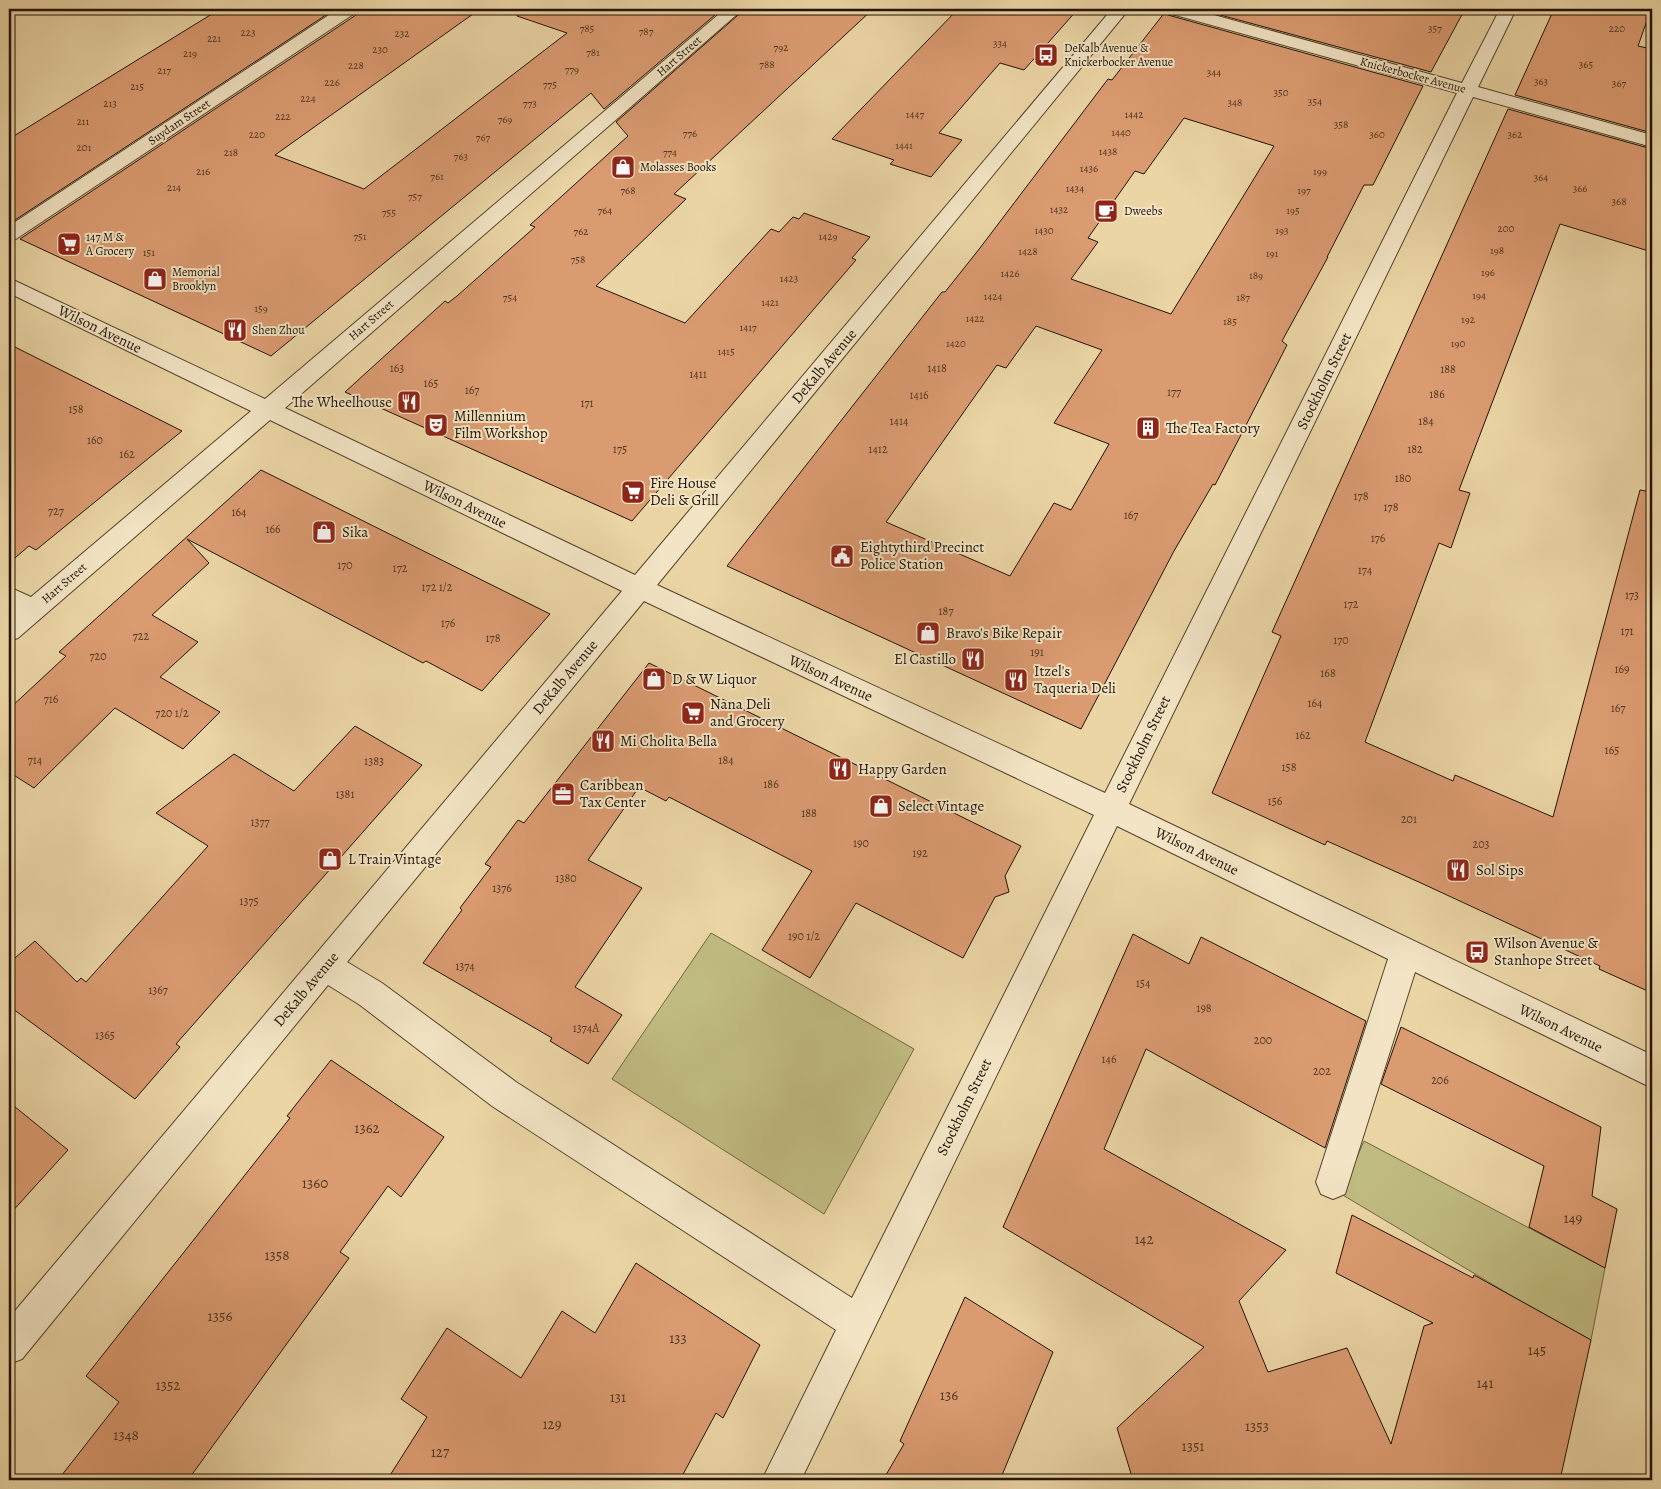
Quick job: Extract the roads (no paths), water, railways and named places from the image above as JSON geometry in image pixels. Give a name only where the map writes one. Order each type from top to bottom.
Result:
[{"type":"street","name":"Suydam Street","points":[[9,236],[349,9]]},
{"type":"street","name":"Hart Street","points":[[9,631],[734,9]]},
{"type":"street","name":"DeKalb Avenue","points":[[9,1346],[1121,9]]},
{"type":"street","name":"Knickerbocker Avenue","points":[[1174,9],[1652,141]]},
{"type":"street","name":"Stockholm Street","points":[[781,1480],[1508,9]]},
{"type":"street","name":"Wilson Avenue","points":[[9,285],[639,588],[1111,809],[1652,1072]]},
{"type":"street","points":[[9,597],[32,610]]},
{"type":"street","points":[[1333,1182],[1406,952]]},
{"type":"street","points":[[325,966],[370,994],[504,1094],[858,1323]]},
{"type":"place","name":"DeKalb Avenue & Knickerbocker Avenue","points":[[1046,55]]},
{"type":"place","name":"Molasses Books","points":[[623,167]]},
{"type":"place","name":"Dweebs","points":[[1106,211]]},
{"type":"place","name":"147 M & A Grocery","points":[[69,244]]},
{"type":"place","name":"Memorial Brooklyn","points":[[155,279]]},
{"type":"place","name":"Shen Zhou","points":[[235,330]]},
{"type":"place","name":"The Wheelhouse","points":[[409,402]]},
{"type":"place","name":"Millennium Film Workshop","points":[[436,425]]},
{"type":"place","name":"The Tea Factory","points":[[1148,428]]},
{"type":"place","name":"Fire House Deli & Grill","points":[[633,492]]},
{"type":"place","name":"Sika","points":[[324,532]]},
{"type":"place","name":"Eightythird Precinct Police Station","points":[[842,556]]},
{"type":"place","name":"Bravo's Bike Repair","points":[[928,633]]},
{"type":"place","name":"El Castillo","points":[[973,659]]},
{"type":"place","name":"D & W Liquor","points":[[654,679]]},
{"type":"place","name":"Itzel's Taqueria Deli","points":[[1016,680]]},
{"type":"place","name":"Nana Deli and Grocery","points":[[693,713]]},
{"type":"place","name":"Mi Cholita Bella","points":[[603,741]]},
{"type":"place","name":"Happy Garden","points":[[840,769]]},
{"type":"place","name":"Caribbean Tax Center","points":[[563,794]]},
{"type":"place","name":"Select Vintage","points":[[881,806]]},
{"type":"place","name":"L Train Vintage","points":[[330,859]]},
{"type":"place","name":"Sol Sips","points":[[1458,870]]},
{"type":"place","name":"Wilson Avenue & Stanhope Street","points":[[1477,952]]}]
